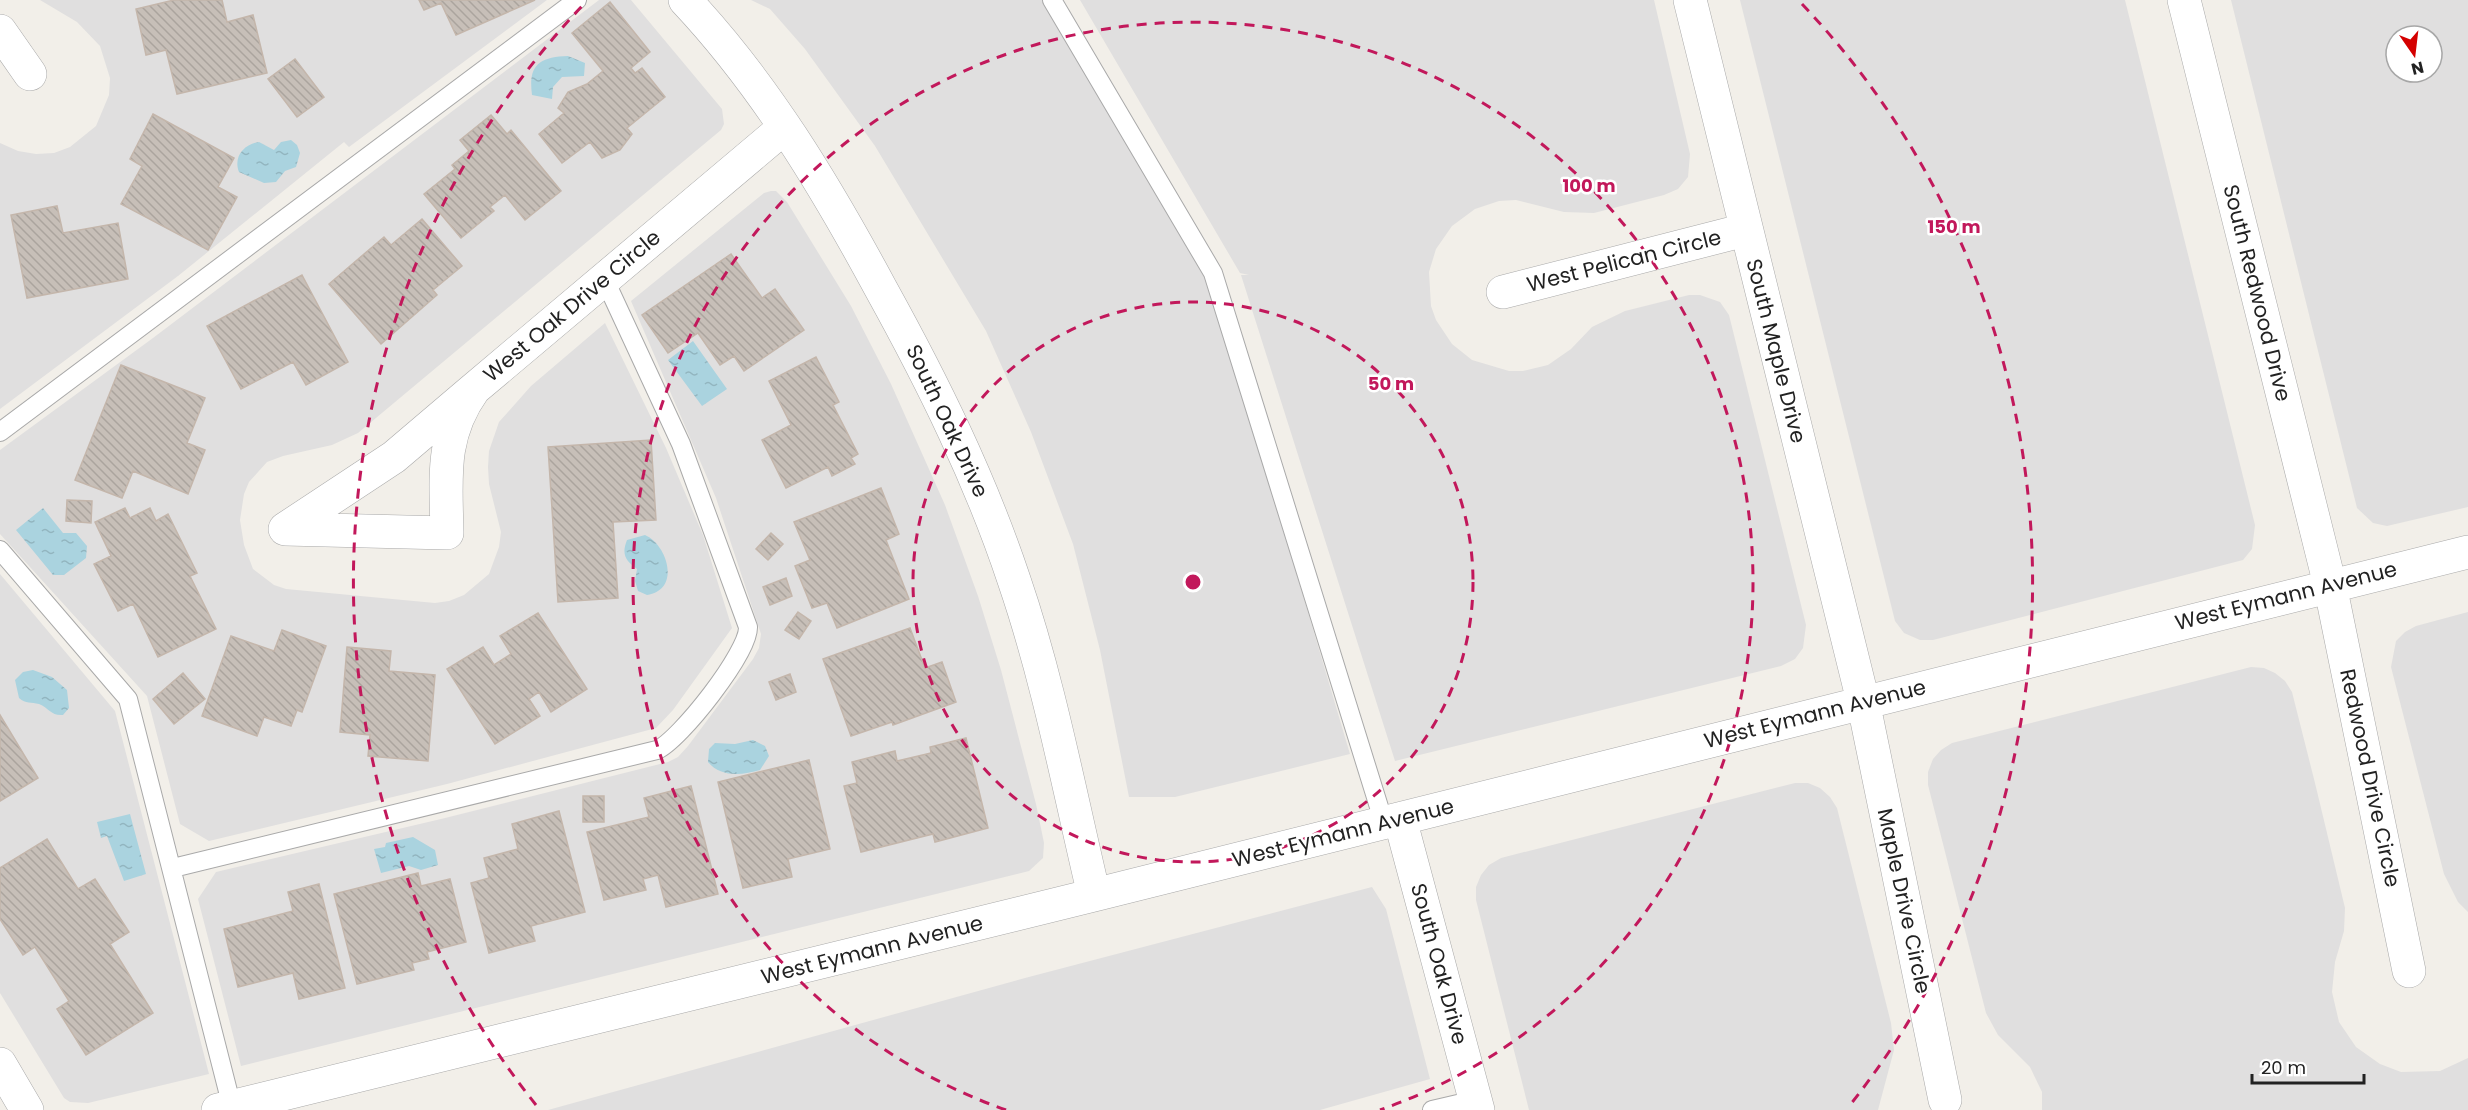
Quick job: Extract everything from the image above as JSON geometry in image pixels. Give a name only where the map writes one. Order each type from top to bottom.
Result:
[{"type":"street","name":"South Oak Drive","points":[[685,0],[785,127],[853,238],[924,367],[987,506],[1015,581],[1039,664],[1094,895]]},
{"type":"street","name":"South Maple Drive","points":[[1690,0],[1863,701]]},
{"type":"street","name":"South Redwood Drive","points":[[2184,0],[2330,585]]},
{"type":"street","points":[[0,31],[30,74]]},
{"type":"street","name":"West Oak Drive Circle","points":[[474,389],[460,409],[448,445],[447,533],[285,529],[394,457],[604,278],[785,127]]},
{"type":"street","name":"West Pelican Circle","points":[[1503,292],[1745,230]]},
{"type":"street","name":"West Eymann Avenue","points":[[225,1108],[1094,895],[1863,701],[2468,552]]},
{"type":"street","name":"Redwood Drive Circle","points":[[2330,585],[2409,971]]},
{"type":"street","name":"Maple Drive Circle","points":[[1863,701],[1945,1100]]},
{"type":"street","name":"South Oak Drive","points":[[1392,821],[1477,1105]]},
{"type":"street","points":[[0,1064],[27,1110]]},
{"type":"lane","points":[[0,432],[577,0]]},
{"type":"lane","points":[[1052,0],[1213,273],[1392,821]]},
{"type":"lane","points":[[173,867],[657,750],[669,744],[712,692],[743,649],[748,627],[681,444],[604,278]]},
{"type":"lane","points":[[0,550],[128,699],[173,867],[225,1108]]},
{"type":"lane","points":[[1432,1110],[1477,1105]]},
{"type":"shaded area","points":[[40,0],[547,0],[349,147],[344,142],[178,276],[0,409],[0,143],[18,151],[36,154],[54,153],[70,147],[96,126],[109,95],[110,78],[100,46],[77,22]]},
{"type":"shaded area","points":[[599,0],[631,0],[722,109],[724,124],[721,130],[358,433],[332,445],[267,462],[249,482],[244,494],[240,520],[244,545],[253,569],[274,585],[286,589],[435,603],[464,595],[489,574],[499,547],[501,532],[489,484],[488,467],[489,451],[499,422],[531,386],[605,323],[666,448],[703,535],[732,628],[673,710],[656,728],[447,784],[209,841],[180,824],[147,696],[0,534],[0,450],[153,338]]},
{"type":"shaded area","points":[[751,0],[1047,0],[1197,251],[1268,477],[1350,754],[1175,797],[1129,797],[1100,650],[1073,544],[1031,432],[986,331],[875,146],[805,49],[770,9]]},
{"type":"shaded area","points":[[1080,0],[1654,0],[1690,154],[1688,177],[1678,189],[1664,195],[1594,213],[1564,212],[1516,200],[1499,201],[1475,209],[1452,226],[1436,249],[1429,272],[1431,306],[1436,320],[1452,344],[1472,360],[1509,371],[1523,371],[1548,365],[1571,349],[1592,327],[1625,311],[1689,295],[1700,295],[1720,302],[1729,315],[1806,625],[1803,648],[1795,659],[1781,666],[1395,761],[1241,275],[1249,275],[1240,273]]},
{"type":"shaded area","points":[[1740,0],[2125,0],[2255,525],[2252,549],[2243,560],[1933,640],[1920,640],[1904,633],[1895,621]]},
{"type":"shaded area","points":[[2231,0],[2468,0],[2468,507],[2387,526],[2373,523],[2357,508]]},
{"type":"shaded area","points":[[776,191],[787,202],[851,306],[891,384],[945,505],[978,596],[1001,670],[1036,804],[1044,843],[1043,858],[1029,871],[241,1066],[198,899],[216,872],[668,762],[678,757],[688,746],[753,659],[759,648],[761,634],[716,498],[631,301],[764,193]]},
{"type":"shaded area","points":[[0,574],[115,711],[209,1074],[88,1103],[70,1102],[64,1098],[0,993]]},
{"type":"shaded area","points":[[2468,612],[2468,912],[2458,902],[2444,874],[2391,667],[2396,641],[2405,632],[2416,626]]},
{"type":"shaded area","points":[[2251,667],[2264,668],[2275,673],[2285,681],[2292,692],[2315,783],[2345,908],[2344,931],[2335,962],[2332,992],[2339,1022],[2356,1047],[2380,1064],[2401,1072],[2440,1071],[2468,1058],[2468,1110],[2042,1110],[2042,1092],[2030,1067],[1998,1035],[1986,1013],[1928,785],[1928,772],[1933,759],[1952,743]]},
{"type":"shaded area","points":[[1795,783],[1808,783],[1820,788],[1837,808],[1891,1023],[1894,1050],[1878,1110],[1529,1110],[1476,900],[1476,887],[1481,875],[1489,865],[1501,858]]},
{"type":"shaded area","points":[[1372,887],[1386,909],[1430,1079],[1320,1110],[548,1110],[1025,978]]},
{"type":"water","points":[[568,56],[585,63],[584,76],[562,77],[553,87],[552,99],[532,95],[532,76],[538,65],[550,58]]},
{"type":"water","points":[[291,140],[297,145],[300,153],[296,167],[285,171],[276,182],[264,183],[239,172],[237,161],[244,148],[259,142],[274,150],[281,142]]},
{"type":"water","points":[[693,341],[727,389],[702,406],[668,360]]},
{"type":"water","points":[[43,508],[63,533],[76,533],[87,546],[86,558],[64,575],[53,575],[16,530]]},
{"type":"water","points":[[645,535],[660,548],[667,567],[664,585],[658,591],[647,595],[638,591],[635,581],[637,569],[627,560],[624,550],[627,540]]},
{"type":"water","points":[[33,670],[52,677],[67,690],[69,708],[63,715],[19,698],[15,680],[23,672]]},
{"type":"water","points":[[753,740],[765,746],[769,756],[760,770],[732,774],[719,771],[708,762],[709,749],[715,743],[735,744]]},
{"type":"water","points":[[130,814],[146,874],[124,881],[107,836],[101,838],[97,822]]},
{"type":"water","points":[[413,837],[435,850],[438,865],[421,870],[409,866],[381,873],[374,849],[385,847],[386,843]]},
{"type":"building","points":[[174,0],[222,0],[227,22],[253,15],[267,73],[177,94],[166,50],[146,55],[136,9]]},
{"type":"building","points":[[419,0],[535,0],[456,35],[441,3],[424,10]]},
{"type":"building","points":[[610,2],[650,52],[631,68],[635,73],[642,68],[665,97],[627,128],[632,134],[620,150],[602,158],[590,142],[562,163],[539,134],[564,113],[558,108],[568,92],[587,84],[603,71],[572,33]]},
{"type":"building","points":[[295,59],[324,97],[297,117],[268,79]]},
{"type":"building","points":[[153,114],[234,158],[218,187],[237,197],[208,250],[121,204],[142,166],[130,159]]},
{"type":"building","points":[[491,115],[507,134],[511,130],[561,191],[525,220],[505,195],[490,207],[494,211],[461,238],[424,194],[455,169],[452,165],[469,151],[460,140]]},
{"type":"building","points":[[57,206],[63,233],[118,223],[128,279],[27,298],[11,215]]},
{"type":"building","points":[[422,219],[462,266],[433,290],[437,295],[381,344],[329,284],[384,237],[391,245]]},
{"type":"building","points":[[731,254],[762,298],[775,289],[804,330],[744,371],[734,356],[720,365],[698,333],[668,353],[642,315]]},
{"type":"building","points":[[302,275],[348,362],[306,385],[293,362],[241,389],[207,326]]},
{"type":"building","points":[[816,357],[839,402],[833,405],[858,454],[851,458],[855,464],[832,476],[828,467],[786,488],[762,440],[791,425],[769,381]]},
{"type":"building","points":[[121,365],[205,398],[187,443],[205,450],[188,494],[133,471],[122,498],[75,480]]},
{"type":"building","points":[[651,440],[656,520],[613,522],[618,598],[558,602],[548,447]]},
{"type":"building","points":[[881,488],[899,534],[886,540],[909,599],[837,628],[827,603],[812,608],[795,566],[810,560],[794,522]]},
{"type":"building","points":[[67,500],[92,501],[91,523],[66,521]]},
{"type":"building","points":[[125,508],[130,518],[150,508],[156,521],[168,514],[197,573],[190,576],[216,629],[158,657],[133,604],[118,611],[94,564],[111,556],[95,522]]},
{"type":"building","points":[[771,533],[783,544],[768,560],[756,549]]},
{"type":"building","points":[[786,578],[792,596],[770,605],[763,587]]},
{"type":"building","points":[[798,612],[811,621],[799,639],[785,630]]},
{"type":"building","points":[[538,613],[587,689],[551,712],[539,692],[529,699],[540,716],[495,744],[447,669],[483,647],[494,665],[511,654],[500,636]]},
{"type":"building","points":[[910,628],[925,668],[942,662],[956,702],[893,725],[892,722],[851,736],[823,659]]},
{"type":"building","points":[[282,630],[326,646],[302,712],[297,710],[291,726],[264,717],[257,736],[202,716],[231,636],[274,651]]},
{"type":"building","points":[[347,647],[391,651],[389,671],[435,675],[428,761],[368,756],[370,735],[340,732]]},
{"type":"building","points":[[183,673],[205,699],[174,724],[153,699]]},
{"type":"building","points":[[790,674],[796,692],[776,700],[769,682]]},
{"type":"building","points":[[0,715],[38,778],[0,801]]},
{"type":"building","points":[[966,738],[988,828],[935,842],[933,834],[861,852],[844,786],[857,783],[852,762],[895,751],[897,761],[931,753],[930,747]]},
{"type":"building","points":[[809,760],[830,849],[788,859],[792,877],[743,888],[718,782]]},
{"type":"building","points":[[691,786],[718,894],[666,907],[658,875],[643,879],[646,890],[604,900],[587,832],[649,817],[644,798]]},
{"type":"building","points":[[583,796],[604,796],[604,822],[583,822]]},
{"type":"building","points":[[559,811],[585,912],[531,926],[535,941],[489,953],[471,883],[489,878],[484,858],[518,849],[512,824]]},
{"type":"building","points":[[47,839],[78,889],[95,879],[129,932],[110,944],[153,1013],[86,1055],[57,1009],[69,1001],[35,947],[23,955],[0,919],[0,868]]},
{"type":"building","points":[[418,873],[421,886],[450,879],[466,942],[427,952],[429,959],[412,963],[414,970],[357,984],[334,894]]},
{"type":"building","points":[[319,884],[345,988],[299,999],[293,973],[238,987],[224,929],[293,911],[288,892]]}]
